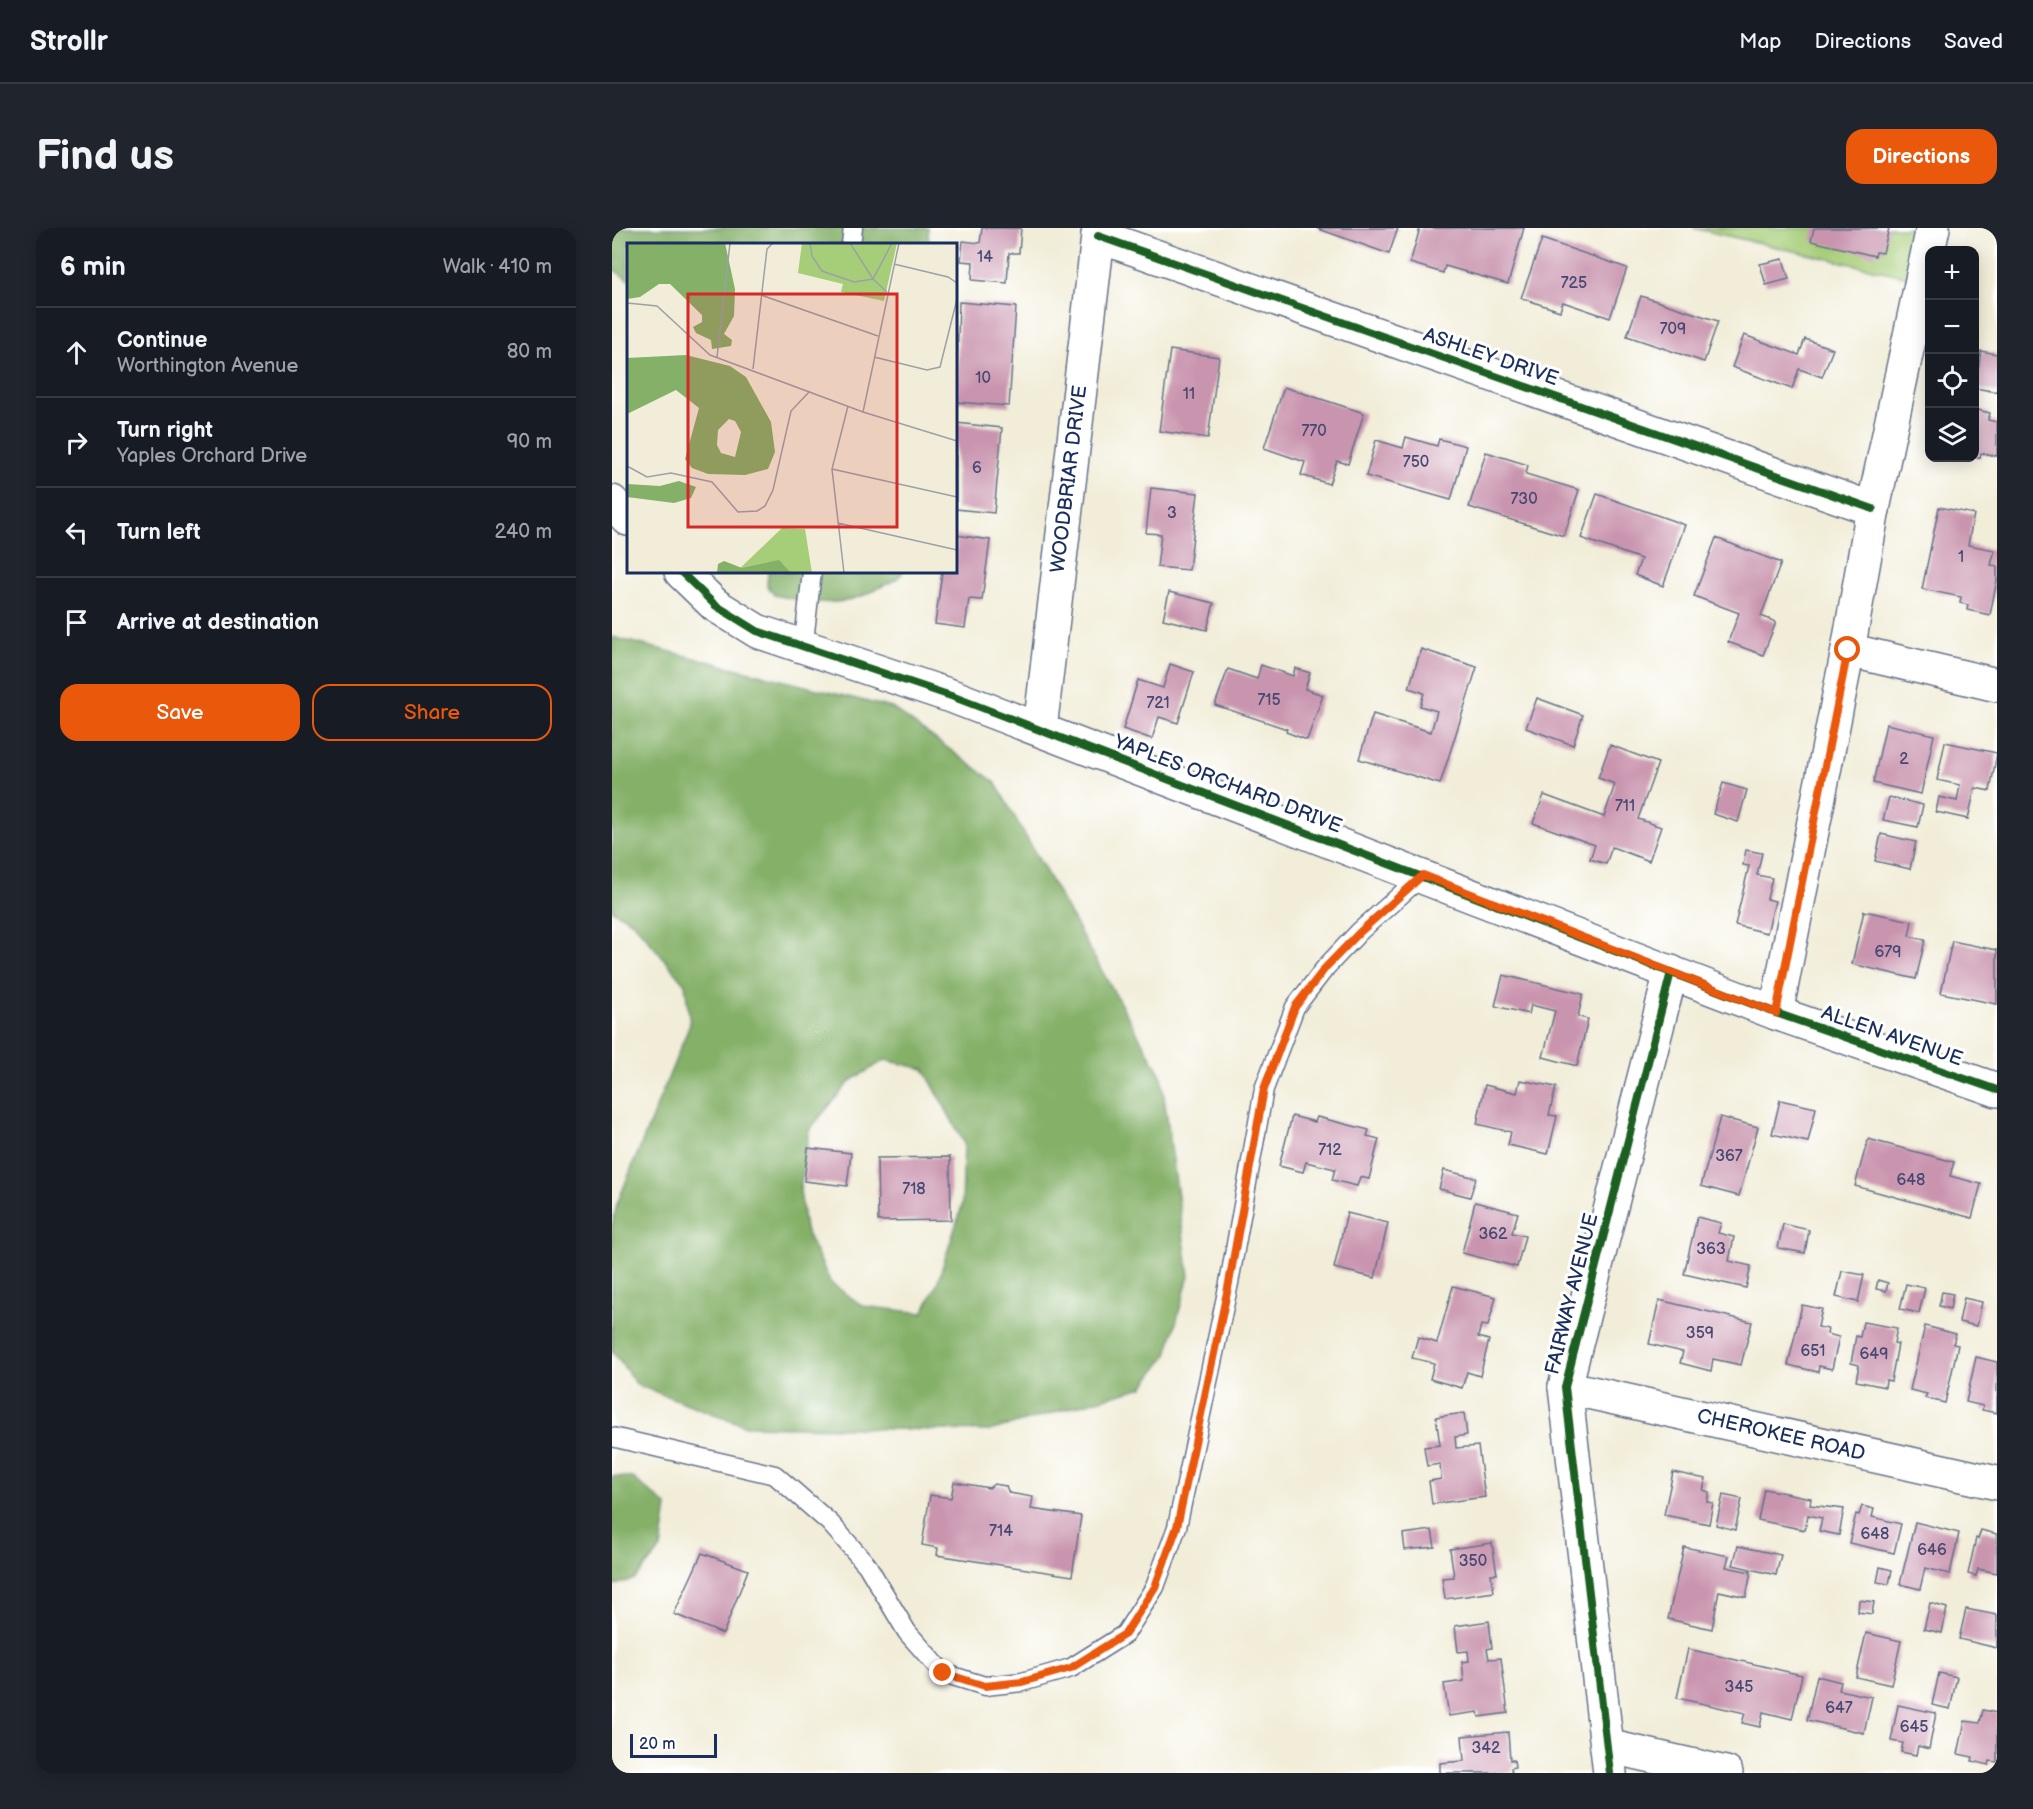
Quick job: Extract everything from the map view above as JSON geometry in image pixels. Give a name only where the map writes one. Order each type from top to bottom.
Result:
[{"type":"street","points":[[1776,1013],[1848,650],[1873,509],[1933,228]]},
{"type":"street","name":"ASHLEY DRIVE","points":[[1098,232],[1873,509]]},
{"type":"street","name":"WOODBRIAR DRIVE","points":[[1040,729],[1098,232]]},
{"type":"street","points":[[612,502],[627,518]]},
{"type":"street","name":"YAPLES ORCHARD DRIVE","points":[[682,573],[715,605],[757,631],[803,649],[944,693],[1207,795],[1423,875],[1776,1013]]},
{"type":"street","points":[[1848,650],[1997,685]]},
{"type":"street","name":"FAIRWAY AVENUE","points":[[1608,1759],[1565,1387],[1671,972]]},
{"type":"street","name":"ALLEN AVENUE","points":[[1776,1013],[1997,1090]]},
{"type":"street","name":"CHEROKEE ROAD","points":[[1565,1387],[1997,1483]]},
{"type":"street","points":[[1608,1759],[1726,1773]]},
{"type":"lane","points":[[851,243],[853,228]]},
{"type":"lane","points":[[803,649],[812,573]]},
{"type":"lane","points":[[612,1437],[775,1475],[830,1523],[867,1565],[907,1632],[943,1673],[985,1686],[1022,1682],[1071,1668],[1125,1634],[1155,1587],[1177,1527],[1229,1283],[1264,1089],[1295,1007],[1326,967],[1360,932],[1423,875]]},
{"type":"green space","points":[[612,228],[928,228],[929,243],[627,243],[627,279],[612,268]]},
{"type":"green space","points":[[1693,228],[1925,228],[1913,278]]},
{"type":"green space","points":[[768,573],[902,573],[895,580],[870,593],[843,601],[803,601],[774,595],[767,585]]},
{"type":"green space","points":[[612,637],[892,708],[995,782],[1161,1075],[1189,1276],[1167,1355],[1143,1387],[989,1431],[746,1426],[637,1385],[612,1351],[612,1226],[617,1204],[690,1024],[685,984],[633,922],[612,910]],"holes":[[[885,1060],[924,1069],[964,1143],[962,1206],[937,1284],[923,1313],[863,1306],[831,1283],[805,1229],[800,1190],[809,1130],[850,1081]]]},
{"type":"green space","points":[[612,1476],[633,1478],[667,1506],[661,1549],[635,1579],[612,1586]]},
{"type":"building","points":[[982,228],[1021,228],[1019,253],[1009,253],[1007,283],[972,280],[973,262],[961,261],[963,241],[980,243]]},
{"type":"building","points":[[1316,228],[1398,228],[1389,254]]},
{"type":"building","points":[[1420,228],[1524,228],[1508,284],[1445,266],[1443,273],[1410,263]]},
{"type":"building","points":[[1814,228],[1889,228],[1883,253],[1876,252],[1875,256],[1811,241]]},
{"type":"building","points":[[1542,239],[1627,268],[1610,318],[1563,302],[1560,311],[1521,298]]},
{"type":"building","points":[[1783,259],[1789,279],[1766,285],[1760,264]]},
{"type":"building","points":[[1641,296],[1718,321],[1704,362],[1627,336]]},
{"type":"building","points":[[959,302],[1016,307],[1009,406],[957,402]]},
{"type":"building","points":[[1744,335],[1799,355],[1805,339],[1833,349],[1822,377],[1799,369],[1792,389],[1732,367]]},
{"type":"building","points":[[1170,350],[1219,357],[1208,438],[1159,431]]},
{"type":"building","points":[[1981,351],[1997,354],[1997,392],[1979,389]]},
{"type":"building","points":[[1284,387],[1364,413],[1348,464],[1337,461],[1329,484],[1301,475],[1305,462],[1264,448]]},
{"type":"building","points":[[1979,410],[1990,413],[1988,420],[1997,422],[1997,456],[1981,453],[1980,458]]},
{"type":"building","points":[[957,423],[1002,428],[994,513],[957,509]]},
{"type":"building","points":[[1406,437],[1437,446],[1439,439],[1466,446],[1451,500],[1366,476],[1376,440],[1403,448]]},
{"type":"building","points":[[1486,452],[1528,465],[1526,474],[1579,490],[1564,536],[1469,507]]},
{"type":"building","points":[[1151,488],[1198,493],[1189,570],[1157,567],[1161,534],[1146,533]]},
{"type":"building","points":[[1597,494],[1685,525],[1663,586],[1635,575],[1641,559],[1581,538]]},
{"type":"building","points":[[1939,507],[1974,514],[1968,545],[1995,550],[1991,565],[1997,566],[1997,580],[1990,615],[1967,610],[1968,605],[1960,603],[1961,597],[1922,589]]},
{"type":"building","points":[[957,535],[990,540],[982,600],[969,599],[965,628],[935,624],[942,573],[957,573]]},
{"type":"building","points":[[1716,538],[1781,563],[1761,616],[1776,622],[1763,655],[1728,642],[1739,613],[1694,596]]},
{"type":"building","points":[[1169,592],[1214,603],[1207,630],[1163,619]]},
{"type":"building","points":[[1421,649],[1477,667],[1440,784],[1359,759],[1373,714],[1431,732],[1437,711],[1420,706],[1424,693],[1409,688]]},
{"type":"building","points":[[1170,664],[1194,672],[1178,723],[1159,717],[1152,739],[1123,729],[1138,680],[1163,688]]},
{"type":"building","points":[[1261,665],[1293,676],[1295,668],[1310,673],[1305,689],[1323,695],[1307,740],[1286,732],[1287,729],[1215,705],[1228,669],[1257,679]]},
{"type":"building","points":[[1537,698],[1583,715],[1573,745],[1526,728]]},
{"type":"building","points":[[1886,724],[1934,735],[1921,794],[1873,783]]},
{"type":"building","points":[[1945,742],[1997,753],[1990,791],[1975,788],[1968,819],[1936,812],[1939,797],[1957,801],[1960,785],[1937,780]]},
{"type":"building","points":[[1610,745],[1658,763],[1638,819],[1661,827],[1649,861],[1612,847],[1606,864],[1590,859],[1595,845],[1533,823],[1544,795],[1604,817],[1615,784],[1598,778]]},
{"type":"building","points":[[1723,783],[1747,790],[1738,822],[1713,814]]},
{"type":"building","points":[[1889,797],[1923,805],[1918,827],[1883,820]]},
{"type":"building","points":[[1881,834],[1916,842],[1910,869],[1875,861]]},
{"type":"building","points":[[1746,850],[1762,853],[1757,875],[1772,878],[1767,899],[1775,901],[1767,933],[1735,925],[1749,866],[1743,865]]},
{"type":"building","points":[[1864,911],[1912,921],[1909,936],[1925,940],[1916,979],[1852,964]]},
{"type":"building","points":[[1952,941],[1997,950],[1997,1004],[1941,993]]},
{"type":"building","points":[[1503,975],[1583,994],[1578,1017],[1588,1019],[1577,1066],[1543,1057],[1555,1011],[1531,1005],[1529,1014],[1495,1006]]},
{"type":"building","points":[[1520,1080],[1556,1087],[1549,1115],[1557,1116],[1548,1154],[1508,1145],[1511,1132],[1477,1124],[1485,1085],[1517,1093]]},
{"type":"building","points":[[1780,1100],[1816,1108],[1808,1142],[1772,1134]]},
{"type":"building","points":[[1292,1116],[1315,1122],[1317,1117],[1369,1130],[1367,1136],[1379,1139],[1369,1179],[1360,1177],[1357,1186],[1332,1180],[1335,1169],[1306,1162],[1303,1172],[1279,1166]]},
{"type":"building","points":[[1720,1117],[1758,1127],[1739,1196],[1701,1186]]},
{"type":"building","points":[[1868,1139],[1954,1162],[1950,1176],[1981,1184],[1972,1218],[1855,1186]]},
{"type":"building","points":[[808,1148],[851,1153],[847,1186],[804,1181]]},
{"type":"building","points":[[950,1157],[951,1220],[878,1221],[877,1158]]},
{"type":"building","points":[[1444,1170],[1476,1178],[1470,1197],[1439,1189]]},
{"type":"building","points":[[1475,1202],[1518,1213],[1512,1233],[1525,1236],[1517,1267],[1462,1253]]},
{"type":"building","points":[[1347,1213],[1388,1223],[1375,1278],[1334,1268]]},
{"type":"building","points":[[1697,1217],[1721,1223],[1718,1233],[1734,1237],[1729,1261],[1751,1266],[1746,1288],[1684,1274]]},
{"type":"building","points":[[1783,1224],[1809,1230],[1805,1253],[1778,1248]]},
{"type":"building","points":[[1842,1271],[1864,1275],[1858,1302],[1836,1297]]},
{"type":"building","points":[[1878,1280],[1888,1283],[1886,1291],[1876,1289]]},
{"type":"building","points":[[1906,1284],[1925,1288],[1919,1313],[1900,1309]]},
{"type":"building","points":[[1453,1286],[1496,1297],[1488,1326],[1481,1325],[1478,1337],[1489,1340],[1480,1376],[1467,1372],[1462,1388],[1430,1379],[1434,1363],[1412,1358],[1418,1337],[1437,1343]]},
{"type":"building","points":[[1942,1292],[1953,1294],[1950,1309],[1939,1306]]},
{"type":"building","points":[[1964,1298],[1982,1302],[1977,1326],[1959,1322]]},
{"type":"building","points":[[1659,1300],[1752,1322],[1741,1365],[1713,1359],[1711,1371],[1680,1363],[1683,1352],[1649,1344]]},
{"type":"building","points":[[1802,1305],[1822,1309],[1818,1327],[1828,1329],[1827,1334],[1839,1337],[1832,1369],[1819,1366],[1818,1372],[1788,1365]]},
{"type":"building","points":[[1863,1322],[1897,1328],[1894,1343],[1898,1344],[1891,1381],[1886,1380],[1885,1387],[1856,1381],[1859,1365],[1851,1363],[1856,1336],[1860,1337]]},
{"type":"building","points":[[1925,1326],[1956,1334],[1953,1344],[1958,1345],[1945,1403],[1925,1398],[1927,1394],[1910,1390]]},
{"type":"building","points":[[1976,1357],[1997,1362],[1997,1413],[1982,1410],[1983,1406],[1966,1402]]},
{"type":"building","points":[[1464,1413],[1467,1435],[1455,1437],[1456,1448],[1478,1446],[1485,1497],[1432,1504],[1429,1481],[1441,1479],[1440,1464],[1427,1466],[1424,1447],[1440,1445],[1436,1417]]},
{"type":"building","points":[[1673,1472],[1706,1479],[1703,1490],[1709,1492],[1707,1502],[1713,1503],[1709,1524],[1664,1515]]},
{"type":"building","points":[[954,1482],[989,1488],[994,1484],[1006,1486],[1009,1493],[1033,1497],[1031,1509],[1081,1516],[1072,1576],[937,1555],[938,1548],[922,1545],[930,1495],[951,1498]]},
{"type":"building","points":[[1764,1489],[1811,1498],[1810,1505],[1844,1509],[1839,1535],[1819,1531],[1822,1518],[1808,1515],[1805,1530],[1758,1520]]},
{"type":"building","points":[[1723,1495],[1742,1499],[1735,1530],[1716,1525]]},
{"type":"building","points":[[1862,1506],[1874,1509],[1872,1517],[1901,1524],[1894,1553],[1849,1543],[1856,1514],[1859,1515]]},
{"type":"building","points":[[1915,1522],[1959,1533],[1950,1574],[1925,1568],[1920,1589],[1900,1584]]},
{"type":"building","points":[[1432,1530],[1435,1547],[1405,1550],[1403,1534]]},
{"type":"building","points":[[1981,1530],[1997,1534],[1997,1573],[1978,1569],[1976,1576],[1968,1574],[1976,1538],[1978,1539]]},
{"type":"building","points":[[1492,1543],[1497,1574],[1491,1574],[1494,1592],[1445,1599],[1442,1578],[1454,1577],[1450,1549]]},
{"type":"building","points":[[1738,1546],[1781,1555],[1776,1575],[1733,1565]]},
{"type":"building","points":[[1684,1547],[1729,1556],[1726,1567],[1751,1572],[1746,1597],[1719,1591],[1712,1629],[1668,1619]]},
{"type":"building","points":[[702,1553],[748,1570],[723,1634],[674,1614]]},
{"type":"building","points":[[1880,1567],[1892,1570],[1889,1584],[1877,1582]]},
{"type":"building","points":[[1859,1600],[1874,1602],[1872,1614],[1858,1612]]},
{"type":"building","points":[[1930,1603],[1947,1608],[1942,1633],[1924,1629]]},
{"type":"building","points":[[1966,1609],[1997,1615],[1997,1648],[1959,1639]]},
{"type":"building","points":[[1489,1621],[1492,1648],[1487,1649],[1489,1659],[1501,1658],[1508,1713],[1479,1717],[1478,1712],[1449,1716],[1444,1684],[1464,1681],[1462,1662],[1469,1661],[1468,1651],[1458,1652],[1455,1626]]},
{"type":"building","points":[[1866,1633],[1901,1641],[1891,1685],[1856,1677]]},
{"type":"building","points":[[1688,1649],[1802,1675],[1792,1719],[1763,1712],[1760,1727],[1742,1723],[1745,1713],[1677,1698]]},
{"type":"building","points":[[1939,1673],[1957,1677],[1950,1709],[1932,1705]]},
{"type":"building","points":[[1817,1676],[1841,1682],[1839,1690],[1872,1697],[1864,1733],[1807,1720]]},
{"type":"building","points":[[1898,1705],[1936,1713],[1929,1749],[1918,1746],[1916,1755],[1901,1752],[1903,1743],[1891,1741]]},
{"type":"building","points":[[1983,1710],[1997,1713],[1997,1762],[1990,1761],[1989,1765],[1972,1761],[1973,1757],[1958,1754],[1965,1721],[1980,1723]]},
{"type":"building","points":[[1508,1732],[1510,1760],[1514,1760],[1515,1767],[1511,1768],[1512,1773],[1440,1773],[1440,1763],[1464,1761],[1462,1736]]},
{"type":"cycle path","points":[[1098,236],[1873,509]]},
{"type":"cycle path","points":[[682,573],[715,605],[757,631],[954,697],[1776,1013],[1997,1090]]},
{"type":"cycle path","points":[[1610,1773],[1565,1387],[1671,972]]},
{"type":"route","points":[[943,1673],[985,1686],[1022,1682],[1071,1668],[1125,1634],[1155,1587],[1177,1527],[1229,1283],[1264,1089],[1295,1007],[1326,967],[1360,932],[1423,875],[1776,1013],[1848,650]]}]
